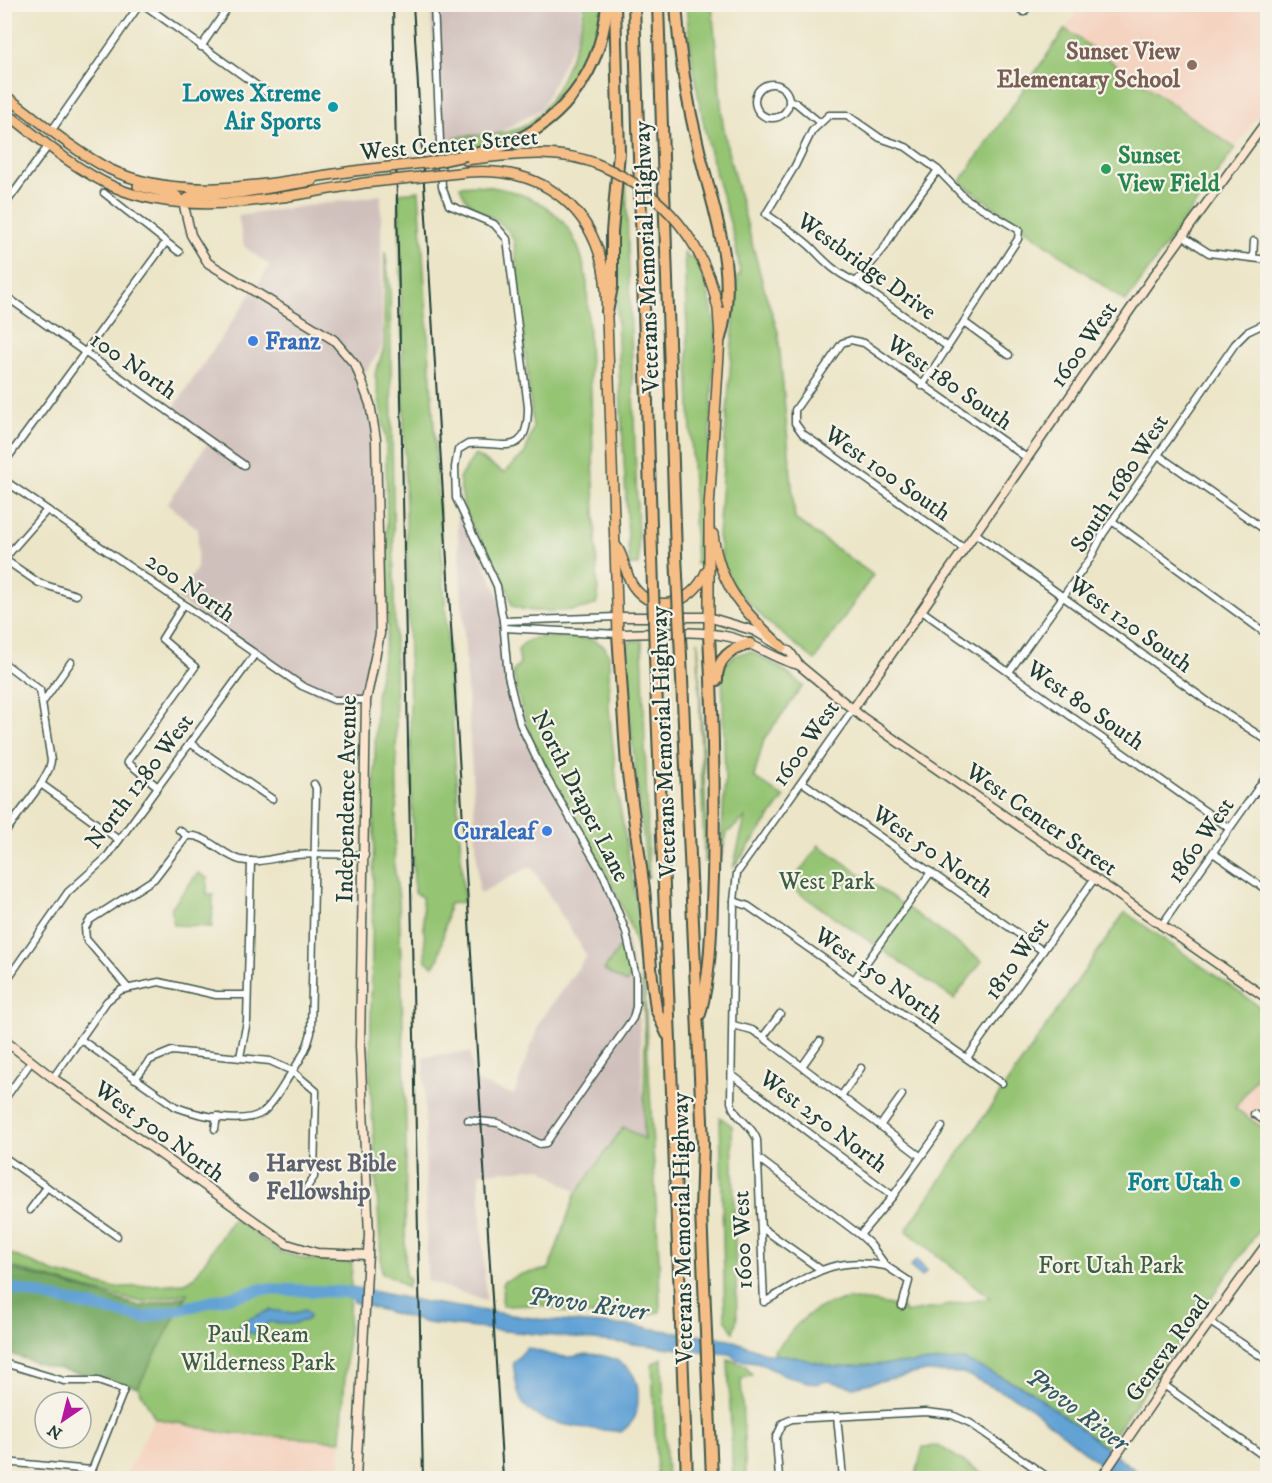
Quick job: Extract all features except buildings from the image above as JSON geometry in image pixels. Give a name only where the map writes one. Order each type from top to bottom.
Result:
[{"type":"highway","points":[[429,163],[466,157],[503,146],[527,136],[563,109],[594,62],[603,34],[607,4]]},
{"type":"highway","points":[[607,312],[612,287],[612,232],[619,153],[615,4]]},
{"type":"highway","name":"Veterans Memorial Highway","points":[[634,4],[655,656],[687,1479]]},
{"type":"highway","name":"Veterans Memorial Highway","points":[[658,4],[676,555],[703,1143],[700,1211],[712,1479]]},
{"type":"highway","points":[[676,4],[695,131],[726,260],[726,310],[720,338]]},
{"type":"highway","points":[[618,634],[627,767],[643,882],[656,1009],[671,1041]]},
{"type":"highway","points":[[697,1023],[706,990],[711,944],[714,799],[709,634]]},
{"type":"highway","points":[[712,697],[718,668],[724,657],[750,644]]},
{"type":"main road","name":"West Center Street","points":[[4,95],[106,167],[131,178],[176,188],[217,187],[429,163]]},
{"type":"main road","name":"West Center Street","points":[[4,111],[88,173],[115,187],[159,201],[240,201],[364,183],[492,171],[531,178],[552,189],[572,206],[591,233],[601,258],[607,312],[618,634]]},
{"type":"main road","name":"West Center Street","points":[[466,157],[540,153],[564,155],[602,166],[651,194],[682,226],[705,265],[718,309],[720,338],[709,508],[709,634]]},
{"type":"main road","points":[[106,167],[117,178],[175,195],[183,202],[191,196],[282,187],[351,172]]},
{"type":"main road","points":[[709,508],[717,556],[729,589],[747,614],[782,646]]},
{"type":"main road","points":[[615,545],[632,584],[642,596],[656,603],[674,603],[688,596],[699,587],[708,569]]},
{"type":"street","points":[[52,130],[141,4],[270,95]]},
{"type":"street","points":[[201,46],[230,4]]},
{"type":"street","name":"North Draper Lane","points":[[434,4],[442,187],[449,205],[494,224],[507,239],[528,407],[525,429],[520,438],[509,446],[478,443],[462,446],[456,457],[456,498],[468,528],[493,575],[504,621],[508,676],[520,724],[542,770],[604,876],[626,932],[637,992],[636,1007],[624,1034],[546,1143],[540,1144],[498,1123],[468,1120]]},
{"type":"street","points":[[1013,4],[1024,12],[1030,4]]},
{"type":"street","points":[[790,101],[781,114],[771,118],[758,110],[755,99],[763,86],[774,84],[786,91],[790,101],[796,103],[819,122],[829,115],[847,115],[880,138],[906,147],[938,170],[965,198],[1019,230],[1018,239],[922,386]]},
{"type":"street","name":"1600 West","points":[[820,1269],[764,1302],[762,1228],[755,1135],[732,1108],[734,902],[737,873],[1155,274],[1268,119]]},
{"type":"street","name":"Westbridge Drive","points":[[819,122],[766,214],[811,247],[824,263],[841,276],[856,282],[948,347]]},
{"type":"street","points":[[4,207],[49,145]]},
{"type":"street","points":[[856,282],[885,248],[898,224],[938,170]]},
{"type":"street","points":[[104,193],[179,252]]},
{"type":"street","name":"Independence Avenue","points":[[183,202],[191,236],[208,263],[334,340],[356,366],[370,404],[376,439],[380,634],[366,700],[360,1046],[369,1234],[356,1479]]},
{"type":"street","points":[[1184,237],[1209,253],[1268,260]]},
{"type":"street","points":[[1253,258],[1254,241]]},
{"type":"street","points":[[4,463],[166,242]]},
{"type":"street","name":"100 North","points":[[4,295],[243,465]]},
{"type":"street","points":[[964,322],[1009,355]]},
{"type":"street","name":"South 1680 West","points":[[1009,672],[1090,559],[1112,521],[1235,344],[1247,332],[1268,322]]},
{"type":"street","name":"West 180 South","points":[[795,423],[795,410],[842,343],[850,340],[864,343],[922,386],[1028,458]]},
{"type":"street","name":"West 100 South","points":[[795,423],[803,434],[964,549]]},
{"type":"street","points":[[1158,455],[1268,532]]},
{"type":"street","name":"200 North","points":[[4,480],[315,693],[334,700],[366,700]]},
{"type":"street","points":[[47,510],[4,559],[39,583],[76,595]]},
{"type":"street","points":[[1112,521],[1268,635]]},
{"type":"street","name":"West 120 South","points":[[975,533],[1063,598],[1268,741]]},
{"type":"street","points":[[158,787],[127,762],[195,667],[162,639],[183,604]]},
{"type":"street","name":"West 80 South","points":[[922,611],[1229,828]]},
{"type":"street","name":"West Center Street","points":[[504,621],[708,617],[754,631],[782,646],[799,665],[853,709],[1268,999]]},
{"type":"street","name":"West Center Street","points":[[504,628],[618,634],[709,634],[750,644],[783,661],[799,665]]},
{"type":"street","name":"North 1280 West","points":[[4,984],[68,892],[106,858],[255,654]]},
{"type":"street","points":[[43,702],[71,662]]},
{"type":"street","points":[[4,663],[36,685],[43,702],[51,761],[41,784],[4,834]]},
{"type":"street","points":[[190,743],[272,799]]},
{"type":"street","name":"1860 West","points":[[1161,926],[1268,774]]},
{"type":"street","name":"West 50 North","points":[[801,782],[1043,951]]},
{"type":"street","points":[[41,784],[119,840]]},
{"type":"street","points":[[80,1039],[176,1107],[217,1116],[249,1118],[264,1111],[305,1053],[311,1033],[316,788],[314,784]]},
{"type":"street","points":[[1258,788],[1268,794]]},
{"type":"street","points":[[179,830],[187,836],[195,835],[229,856],[251,861],[270,861],[294,855],[364,855]]},
{"type":"street","points":[[127,987],[86,939],[85,928],[90,920],[154,879],[187,836]]},
{"type":"street","points":[[1213,853],[1268,891]]},
{"type":"street","points":[[240,1057],[246,1028],[251,861]]},
{"type":"street","points":[[854,980],[931,872]]},
{"type":"street","name":"1810 West","points":[[967,1058],[1094,879]]},
{"type":"street","name":"West 150 North","points":[[734,902],[748,906],[1002,1083]]},
{"type":"street","points":[[53,1078],[106,1001],[127,987],[159,982],[181,985],[216,995],[247,995]]},
{"type":"street","points":[[763,1037],[780,1014]]},
{"type":"street","points":[[733,1025],[752,1029],[803,1065],[920,1155]]},
{"type":"street","name":"West 500 North","points":[[4,1040],[53,1078],[287,1244],[317,1253],[368,1255]]},
{"type":"street","points":[[803,1065],[820,1041]]},
{"type":"street","points":[[135,1079],[150,1060],[172,1051],[270,1061],[292,1071],[316,1091],[314,1177],[307,1187]]},
{"type":"street","points":[[4,1100],[31,1062]]},
{"type":"street","points":[[841,1096],[861,1068]]},
{"type":"street","name":"West 250 North","points":[[732,1075],[893,1196]]},
{"type":"street","points":[[880,1125],[902,1095]]},
{"type":"street","points":[[1254,1114],[1268,1123]]},
{"type":"street","points":[[215,1129],[217,1116]]},
{"type":"street","points":[[860,1235],[893,1196],[942,1127]]},
{"type":"street","points":[[4,1157],[117,1236]]},
{"type":"street","points":[[758,1158],[860,1235],[886,1266],[909,1281],[902,1306]]},
{"type":"street","points":[[30,1210],[46,1187]]},
{"type":"street","points":[[762,1228],[820,1269],[848,1263],[868,1262],[886,1266]]},
{"type":"street","name":"Geneva Road","points":[[1101,1479],[1164,1385],[1268,1242]]},
{"type":"street","points":[[1210,1322],[1268,1361]]},
{"type":"street","points":[[4,1363],[64,1381],[98,1381],[124,1390],[92,1470],[4,1462]]},
{"type":"street","points":[[1164,1385],[1268,1459]]},
{"type":"street","points":[[779,1479],[776,1438],[783,1423],[792,1419],[926,1412],[952,1415],[970,1423],[1048,1478]]},
{"type":"street","points":[[837,1416],[843,1479]]},
{"type":"shaded area","points":[[430,5],[582,5],[578,34],[541,109],[492,137],[440,140]]},
{"type":"shaded area","name":"Sunset View Elementary School","points":[[1082,5],[1267,5],[1267,102],[1235,148],[1065,29]]},
{"type":"shaded area","points":[[381,195],[382,347],[361,380],[376,439],[380,634],[366,700],[334,700],[315,693],[177,599],[197,568],[198,529],[167,504],[209,441],[170,413],[270,266],[244,246],[238,216]]},
{"type":"shaded area","points":[[456,498],[500,599],[508,676],[528,743],[604,876],[626,932],[637,992],[641,1046],[644,1140],[622,1126],[576,1192],[540,1168],[479,1173],[486,1301],[427,1281],[424,1056],[470,1052],[474,1081],[514,1095],[540,1020],[587,956],[531,866],[479,894]]},
{"type":"shaded area","points":[[1267,1062],[1267,1131],[1235,1109]]},
{"type":"shaded area","points":[[155,1418],[225,1433],[341,1441],[340,1478],[124,1478]]},
{"type":"green space","points":[[585,5],[602,5],[597,35],[588,61],[574,85],[557,105],[536,122],[512,135],[485,145],[456,151],[455,137],[512,131],[533,120],[544,108],[564,74]]},
{"type":"green space","points":[[686,5],[712,5],[723,125],[729,156],[778,332],[795,519],[873,575],[815,660],[767,622],[742,595],[739,597],[724,567],[718,536],[737,276],[740,275],[733,234],[700,107]]},
{"type":"green space","points":[[1065,29],[1235,148],[1126,302],[960,182]]},
{"type":"green space","points":[[620,182],[626,184],[639,565],[629,565],[619,374],[617,230]]},
{"type":"green space","points":[[474,185],[518,193],[552,211],[565,224],[582,260],[587,284],[598,598],[596,604],[588,607],[541,611],[512,605],[509,593],[465,512],[459,478],[475,455],[504,473],[525,453],[533,428],[514,241],[501,224],[470,204],[464,196],[460,186]]},
{"type":"green space","points":[[419,191],[464,902],[449,904],[439,958],[433,966],[426,961],[422,897],[414,893],[399,193]]},
{"type":"green space","points":[[385,251],[390,289],[397,795],[394,866],[399,898],[406,1126],[405,1275],[410,1278],[407,1288],[394,1278],[382,1274],[370,1078],[376,697],[388,628],[386,441],[375,374],[384,348]]},
{"type":"green space","points":[[684,252],[688,258],[694,256],[707,287],[716,328],[702,564],[696,564]]},
{"type":"green space","points":[[560,637],[594,640],[605,647],[609,656],[609,708],[618,796],[641,927],[659,1259],[660,1312],[642,1316],[568,1313],[540,1305],[502,1306],[503,1282],[522,1274],[549,1269],[575,1195],[623,1127],[644,1139],[644,1001],[636,948],[629,923],[599,860],[564,800],[533,739],[521,706],[513,672],[520,663],[518,650],[526,642],[536,638]]},
{"type":"green space","points":[[642,640],[649,877],[647,877],[632,737],[625,653],[631,641]]},
{"type":"green space","points":[[698,641],[707,838],[706,862],[704,862]]},
{"type":"green space","points":[[752,652],[779,667],[803,686],[764,739],[754,777],[784,798],[733,868],[745,818],[727,833],[720,862],[725,779],[722,671],[734,657]]},
{"type":"green space","name":"West Park","points":[[819,845],[982,961],[954,999],[789,886]]},
{"type":"green space","points":[[198,873],[207,878],[207,894],[213,894],[212,927],[174,925],[171,908]]},
{"type":"green space","name":"Fort Utah Park","points":[[1125,912],[1267,1012],[1267,1032],[1261,1040],[1267,1044],[1267,1062],[1235,1108],[1267,1131],[1267,1219],[1104,1448],[1029,1390],[964,1360],[834,1367],[775,1354],[774,1350],[799,1323],[823,1306],[836,1302],[861,1300],[874,1302],[903,1308],[905,1313],[990,1298],[906,1230]]},
{"type":"green space","points":[[619,948],[626,951],[631,976],[626,983],[604,970]]},
{"type":"green space","points":[[720,1117],[732,1126],[737,1319],[733,1332],[725,1318]]},
{"type":"green space","name":"Paul Ream Wilderness Park","points":[[233,1218],[281,1252],[306,1259],[352,1263],[341,1441],[225,1433],[155,1418],[138,1387],[187,1293],[142,1302],[86,1289],[5,1265],[4,1251],[53,1272],[112,1288],[185,1283],[194,1278]]},
{"type":"green space","points":[[5,1267],[141,1306],[186,1296],[138,1387],[42,1365],[5,1352]]},
{"type":"green space","points":[[662,1358],[667,1478],[657,1478],[652,1364]]},
{"type":"green space","points":[[728,1359],[746,1366],[752,1375],[741,1379],[746,1478],[733,1478]]},
{"type":"green space","points":[[939,1446],[990,1478],[915,1478],[923,1447]]},
{"type":"water","points":[[916,1260],[927,1270],[922,1277],[910,1267]]},
{"type":"water","points":[[352,1287],[425,1302],[545,1320],[631,1326],[729,1339],[768,1354],[787,1355],[834,1367],[964,1360],[1029,1390],[1146,1478],[1117,1478],[1022,1401],[963,1373],[921,1372],[853,1387],[827,1381],[816,1384],[788,1377],[757,1362],[737,1360],[730,1354],[427,1323],[353,1302]]},
{"type":"water","points":[[270,1310],[294,1313],[305,1310],[310,1316],[307,1320],[291,1324],[269,1322],[254,1334],[237,1330],[241,1322]]},
{"type":"water","points":[[527,1348],[562,1357],[600,1355],[625,1365],[635,1378],[637,1387],[637,1409],[633,1421],[621,1432],[566,1425],[539,1416],[528,1409],[519,1396],[513,1363]]},
{"type":"waterway","name":"Provo River","points":[[4,1287],[144,1318],[262,1289],[343,1292],[368,1296]]},
{"type":"railway","points":[[393,4],[423,1478]]},
{"type":"railway","points":[[413,4],[503,1478]]},
{"type":"place","name":"Sunset View Elementary School","points":[[1192,65]]},
{"type":"place","name":"Lowes Xtreme Air Sports","points":[[333,107]]},
{"type":"place","name":"Sunset View Field","points":[[1106,169]]},
{"type":"place","name":"Franz","points":[[253,341]]},
{"type":"place","name":"Curaleaf","points":[[547,831]]},
{"type":"place","name":"Harvest Bible Fellowship","points":[[254,1177]]},
{"type":"place","name":"Fort Utah","points":[[1235,1182]]}]
